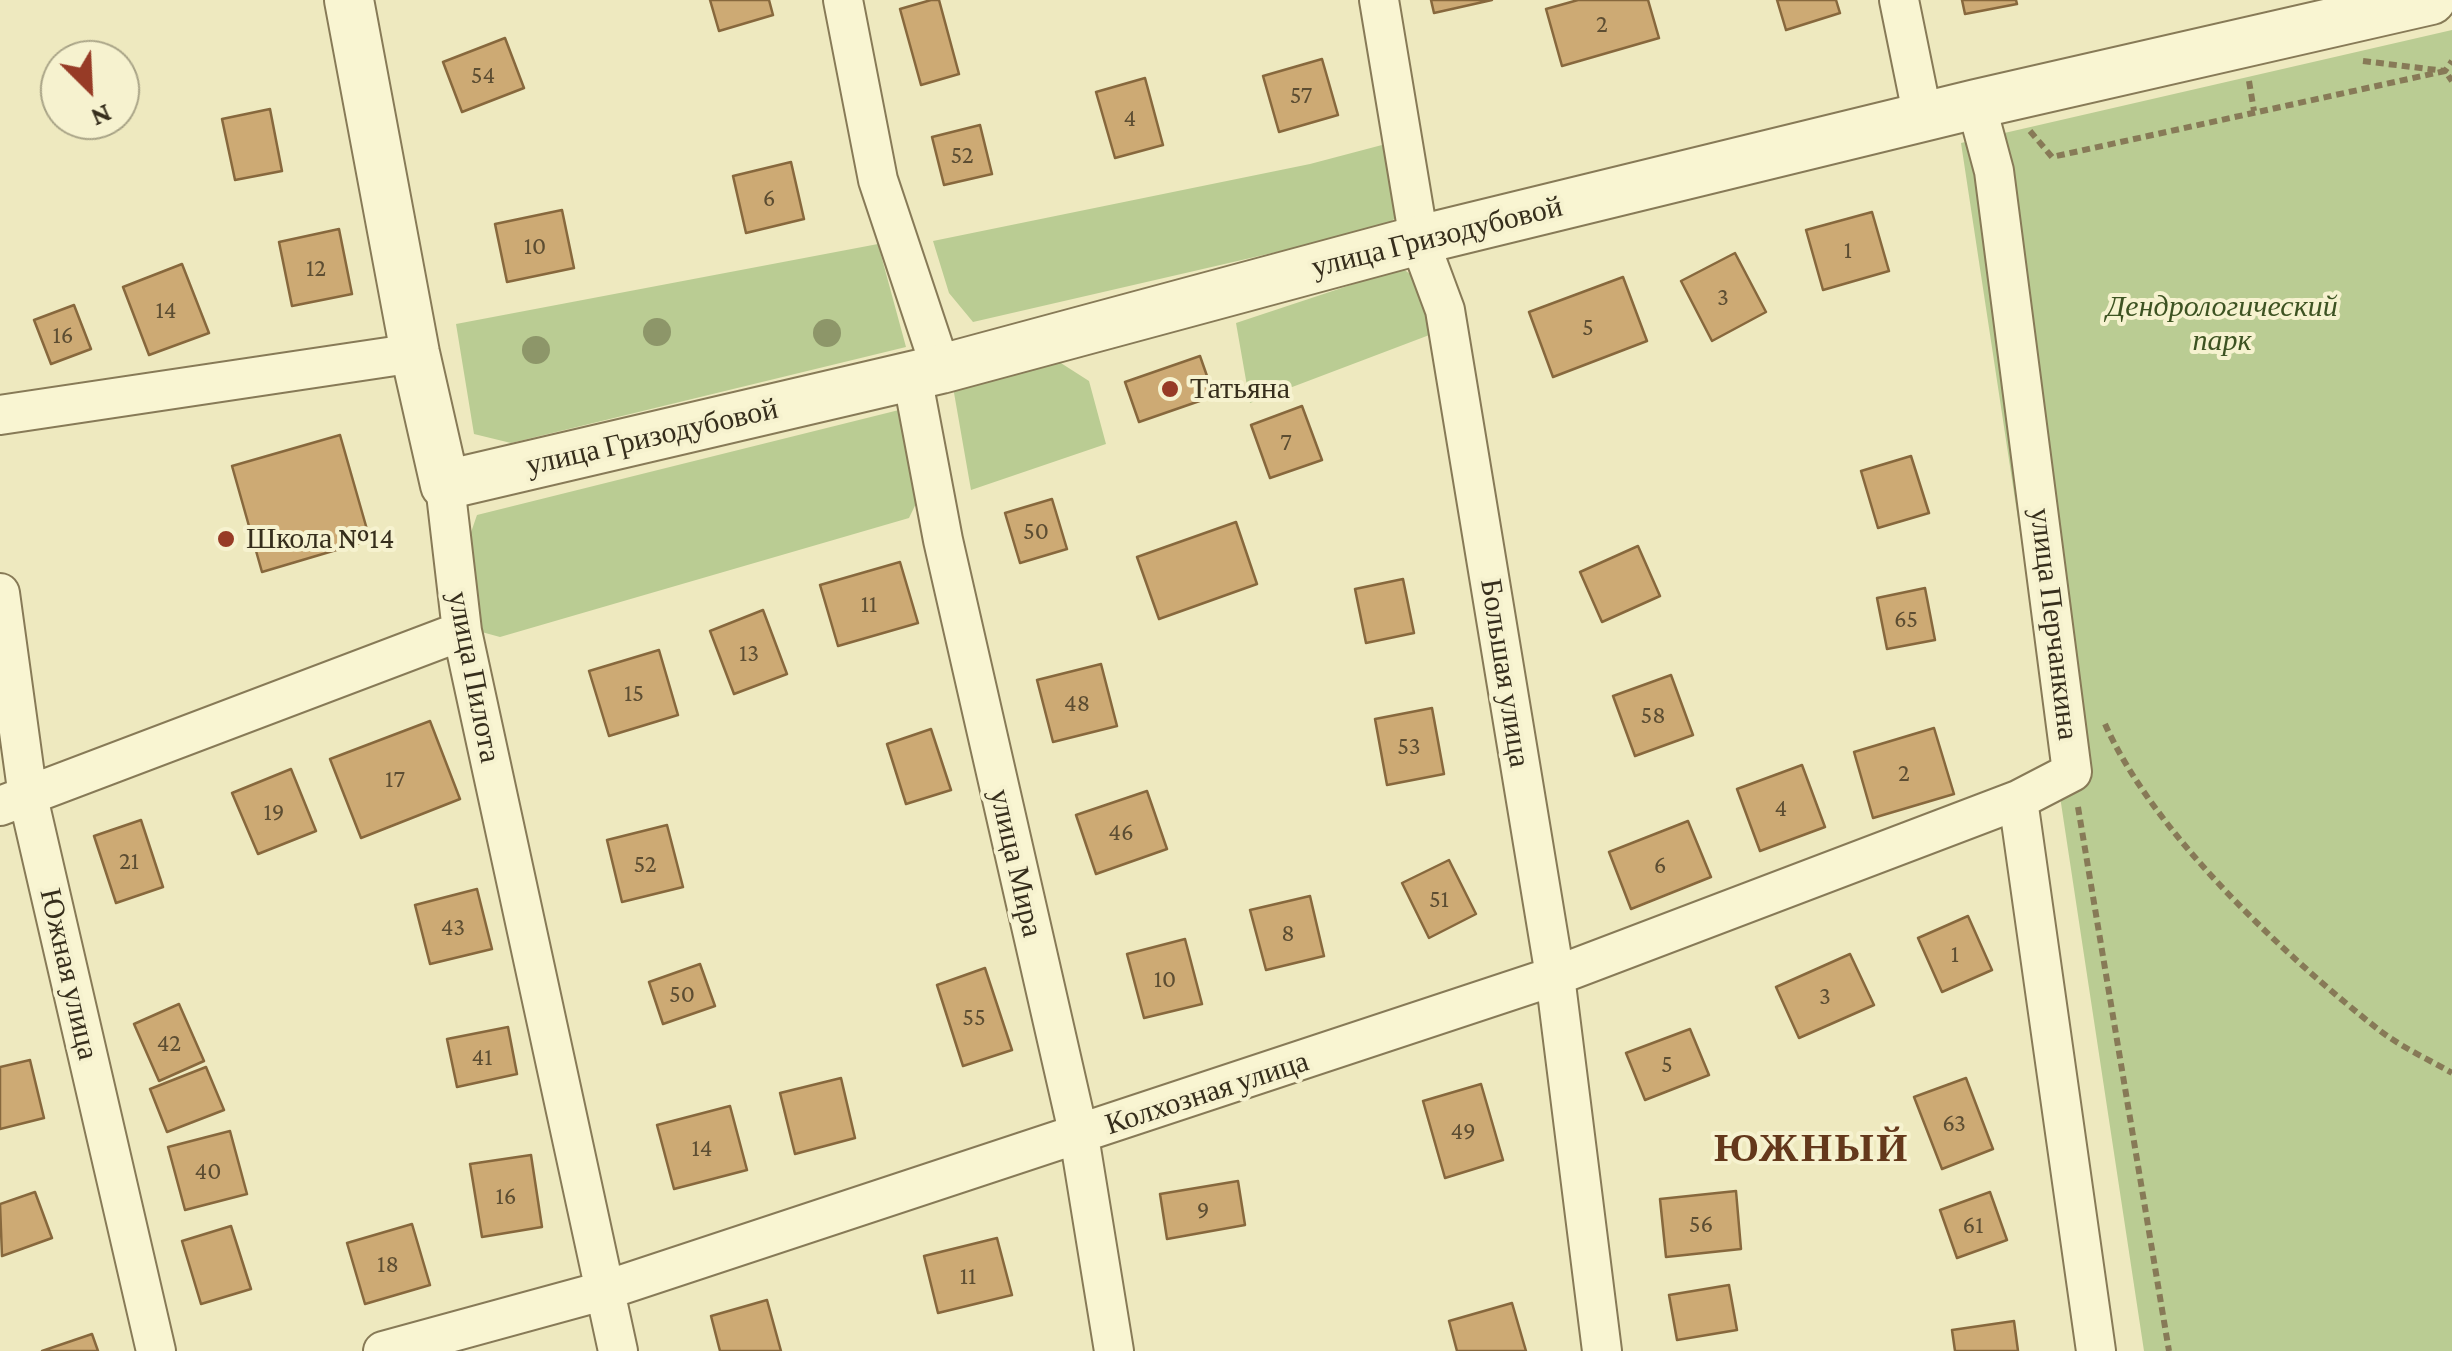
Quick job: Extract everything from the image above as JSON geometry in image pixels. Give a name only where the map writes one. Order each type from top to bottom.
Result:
[{"type":"street","name":"улица Пилота","points":[[349,0],[414,353],[445,485],[462,631],[618,1351]]},
{"type":"street","name":"улица Мира","points":[[843,0],[878,180],[926,372],[942,540],[1078,1136],[1114,1351]]},
{"type":"street","name":"Большая улица","points":[[1379,0],[1419,240],[1445,310],[1556,976],[1602,1351]]},
{"type":"street","points":[[1899,0],[1923,118]]},
{"type":"street","name":"улица Гризодубовой","points":[[445,485],[926,372],[1419,240],[2431,0]]},
{"type":"street","name":"улица Перчанкина","points":[[1990,102],[1994,171],[2072,772],[2018,800]]},
{"type":"street","points":[[0,415],[414,353]]},
{"type":"street","name":"Южная улица","points":[[0,594],[14,801],[156,1351]]},
{"type":"street","points":[[14,801],[462,631]]},
{"type":"street","points":[[2018,800],[2096,1351]]},
{"type":"street","name":"Колхозная улица","points":[[383,1351],[606,1290],[1556,976],[2018,800]]},
{"type":"path","points":[[1990,102],[2052,157],[2444,71],[2452,62]]},
{"type":"path","points":[[2444,71],[2452,81]]},
{"type":"path","points":[[2102,716],[2116,749],[2174,834],[2272,936],[2382,1032],[2452,1073]]},
{"type":"path","points":[[2072,772],[2169,1351]]},
{"type":"green space","name":"Дендрологический парк","points":[[2452,30],[2452,1351],[2144,1351],[1961,143]]},
{"type":"green space","points":[[1382,145],[1402,212],[1385,227],[973,322],[949,293],[933,241],[1310,164]]},
{"type":"green space","points":[[878,244],[906,347],[511,443],[474,434],[456,324]]},
{"type":"green space","points":[[1402,268],[1418,280],[1432,334],[1250,403],[1236,323]]},
{"type":"green space","points":[[1053,358],[1089,381],[1106,444],[971,490],[953,387]]},
{"type":"green space","points":[[907,408],[923,489],[909,518],[500,637],[478,631],[468,541],[477,515]]},
{"type":"building","points":[[710,0],[769,0],[773,15],[719,31]]},
{"type":"building","points":[[939,0],[959,74],[921,85],[900,9]]},
{"type":"building","points":[[1431,0],[1492,0],[1434,13]]},
{"type":"building","points":[[1578,0],[1648,0],[1659,38],[1562,66],[1546,9]]},
{"type":"building","points":[[1777,0],[1836,0],[1840,13],[1786,30]]},
{"type":"building","points":[[1962,0],[2016,0],[2017,4],[1965,14]]},
{"type":"building","points":[[505,38],[524,88],[462,112],[443,62]]},
{"type":"building","points":[[1322,59],[1338,115],[1279,132],[1263,76]]},
{"type":"building","points":[[1145,78],[1163,145],[1115,158],[1096,92]]},
{"type":"building","points":[[270,109],[282,171],[235,180],[222,119]]},
{"type":"building","points":[[980,125],[992,174],[944,185],[932,137]]},
{"type":"building","points":[[791,162],[804,219],[746,233],[733,176]]},
{"type":"building","points":[[562,210],[574,268],[507,282],[495,224]]},
{"type":"building","points":[[1872,212],[1889,271],[1823,290],[1806,230]]},
{"type":"building","points":[[339,229],[352,294],[292,306],[279,242]]},
{"type":"building","points":[[1735,253],[1766,312],[1712,341],[1681,281]]},
{"type":"building","points":[[182,264],[209,333],[149,355],[123,287]]},
{"type":"building","points":[[1623,277],[1647,341],[1553,377],[1529,312]]},
{"type":"building","points":[[74,305],[91,349],[51,364],[34,320]]},
{"type":"building","name":"Татьяна","points":[[1200,356],[1214,396],[1139,422],[1125,382]]},
{"type":"building","points":[[1302,406],[1322,460],[1270,478],[1251,425]]},
{"type":"building","points":[[340,435],[370,540],[262,572],[232,466]]},
{"type":"building","points":[[1911,456],[1929,513],[1878,528],[1861,471]]},
{"type":"building","points":[[1052,499],[1067,549],[1020,563],[1005,513]]},
{"type":"building","points":[[1236,522],[1257,584],[1159,619],[1137,557]]},
{"type":"building","points":[[1638,546],[1660,596],[1602,622],[1580,572]]},
{"type":"building","points":[[900,562],[918,623],[838,646],[820,585]]},
{"type":"building","points":[[1403,579],[1414,633],[1366,643],[1355,589]]},
{"type":"building","points":[[1925,588],[1935,640],[1887,649],[1877,598]]},
{"type":"building","points":[[763,610],[787,674],[734,694],[710,631]]},
{"type":"building","points":[[659,650],[678,715],[609,736],[589,671]]},
{"type":"building","points":[[1101,664],[1117,726],[1053,742],[1037,680]]},
{"type":"building","points":[[1671,675],[1693,735],[1635,756],[1613,696]]},
{"type":"building","points":[[1432,708],[1444,774],[1387,785],[1375,719]]},
{"type":"building","points":[[430,721],[460,799],[361,838],[330,759]]},
{"type":"building","points":[[1934,728],[1954,794],[1873,818],[1854,752]]},
{"type":"building","points":[[931,729],[951,790],[906,804],[887,744]]},
{"type":"building","points":[[1802,765],[1825,827],[1760,851],[1737,789]]},
{"type":"building","points":[[291,769],[316,831],[258,854],[232,793]]},
{"type":"building","points":[[1147,791],[1167,849],[1096,874],[1076,815]]},
{"type":"building","points":[[141,820],[163,887],[116,903],[94,836]]},
{"type":"building","points":[[1688,821],[1711,877],[1631,909],[1609,852]]},
{"type":"building","points":[[667,825],[683,887],[622,902],[607,840]]},
{"type":"building","points":[[1449,860],[1476,914],[1429,938],[1402,883]]},
{"type":"building","points":[[477,889],[492,949],[430,964],[415,905]]},
{"type":"building","points":[[1310,896],[1324,956],[1266,970],[1250,910]]},
{"type":"building","points":[[1968,916],[1992,970],[1942,992],[1918,938]]},
{"type":"building","points":[[1185,939],[1202,1004],[1144,1018],[1127,954]]},
{"type":"building","points":[[1850,954],[1874,1005],[1799,1038],[1776,987]]},
{"type":"building","points":[[700,964],[715,1006],[663,1024],[649,982]]},
{"type":"building","points":[[985,968],[1012,1050],[963,1066],[937,985]]},
{"type":"building","points":[[179,1004],[204,1061],[159,1081],[134,1024]]},
{"type":"building","points":[[508,1027],[517,1074],[457,1087],[447,1039]]},
{"type":"building","points":[[1690,1029],[1709,1075],[1645,1100],[1626,1053]]},
{"type":"building","points":[[30,1060],[44,1118],[0,1129],[0,1067]]},
{"type":"building","points":[[206,1067],[224,1110],[167,1132],[150,1089]]},
{"type":"building","points":[[841,1078],[855,1138],[795,1154],[780,1093]]},
{"type":"building","points":[[1966,1078],[1993,1149],[1942,1169],[1914,1097]]},
{"type":"building","points":[[1481,1084],[1503,1160],[1445,1178],[1423,1101]]},
{"type":"building","points":[[730,1106],[747,1170],[674,1189],[657,1125]]},
{"type":"building","points":[[230,1131],[247,1194],[185,1210],[168,1147]]},
{"type":"building","points":[[531,1155],[542,1227],[482,1237],[470,1164]]},
{"type":"building","points":[[1238,1181],[1245,1225],[1167,1239],[1160,1194]]},
{"type":"building","points":[[1736,1191],[1741,1249],[1666,1257],[1660,1199]]},
{"type":"building","points":[[35,1192],[52,1238],[2,1256],[0,1204]]},
{"type":"building","points":[[1990,1192],[2007,1240],[1957,1258],[1940,1210]]},
{"type":"building","points":[[412,1224],[430,1285],[365,1304],[347,1243]]},
{"type":"building","points":[[231,1226],[251,1289],[201,1304],[182,1241]]},
{"type":"building","points":[[997,1238],[1012,1295],[938,1313],[924,1256]]},
{"type":"building","points":[[1729,1285],[1737,1330],[1677,1340],[1669,1295]]},
{"type":"building","points":[[767,1300],[781,1351],[720,1351],[711,1316]]},
{"type":"building","points":[[1512,1303],[1526,1351],[1457,1351],[1449,1321]]},
{"type":"building","points":[[2014,1321],[2018,1351],[1955,1351],[1952,1330]]},
{"type":"building","points":[[92,1334],[98,1351],[42,1351]]},
{"type":"place","name":"Татьяна","points":[[1170,389]]},
{"type":"place","name":"Школа №14","points":[[226,539]]},
{"type":"district","name":"ЮЖНЫЙ","points":[[1812,1149]]}]
